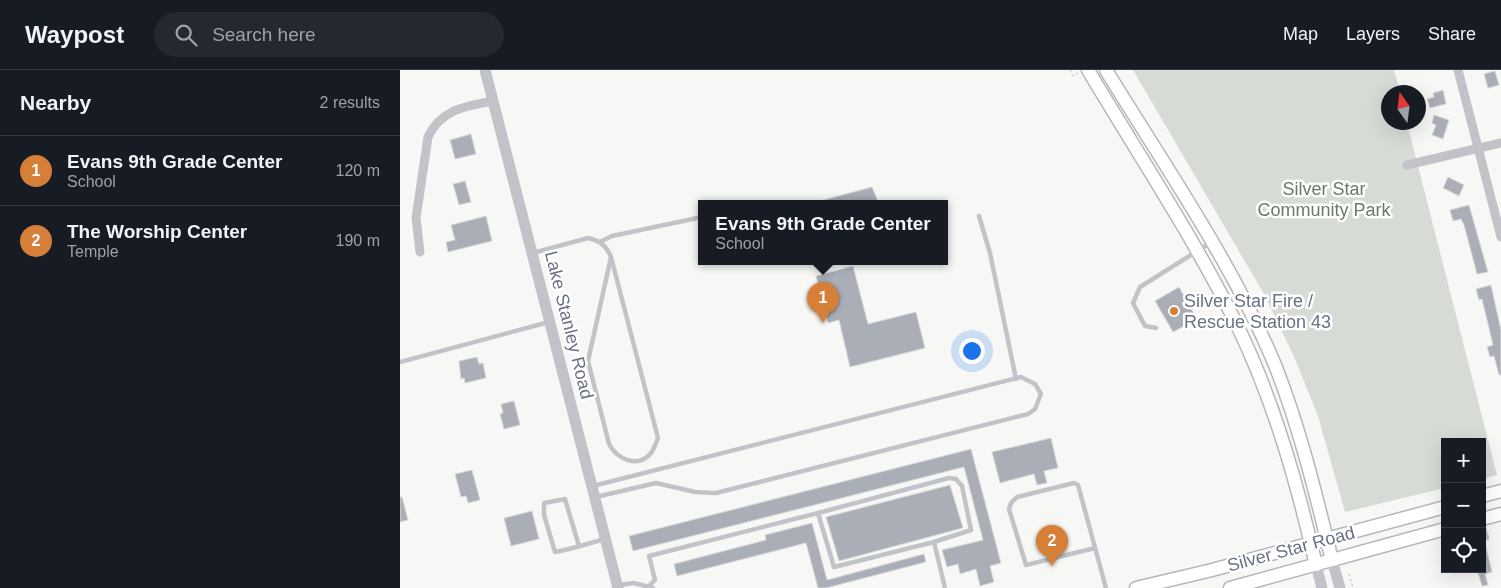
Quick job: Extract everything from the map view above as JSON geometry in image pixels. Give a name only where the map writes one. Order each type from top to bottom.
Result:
[{"type":"main road","points":[[1085,70],[1196,251],[1237,325],[1286,447],[1316,565]]},
{"type":"main road","points":[[1106,70],[1245,301],[1278,372],[1293,414],[1332,560]]},
{"type":"main road","points":[[1486,495],[1501,491]]},
{"type":"main road","name":"Silver Star Road","points":[[1136,588],[1311,544],[1441,508]]},
{"type":"main road","points":[[1486,519],[1501,514]]},
{"type":"main road","name":"Silver Star Road","points":[[1230,588],[1441,530]]},
{"type":"street","name":"Lake Stanley Road","points":[[485,70],[618,587]]},
{"type":"street","points":[[1458,70],[1501,237]]},
{"type":"street","points":[[420,252],[416,218],[428,137],[434,124],[446,113],[493,101]]},
{"type":"street","points":[[1408,165],[1501,142]]},
{"type":"street","points":[[1332,560],[1340,588]]},
{"type":"street","points":[[1316,565],[1322,588]]},
{"type":"lane","points":[[980,216],[990,254],[1016,378]]},
{"type":"lane","points":[[600,242],[612,236],[698,218]]},
{"type":"lane","points":[[532,254],[588,238],[600,242],[607,247],[611,257],[658,438],[650,454],[636,461],[623,460],[614,453],[609,444],[588,360],[611,257]]},
{"type":"lane","points":[[1156,328],[1145,326],[1133,304],[1140,287],[1211,242]]},
{"type":"lane","points":[[400,362],[550,322]]},
{"type":"lane","points":[[1021,377],[1029,380],[1035,384],[1040,394],[1035,409],[1028,414],[716,493],[695,492],[656,483],[594,492],[1016,378],[1021,377]]},
{"type":"lane","points":[[618,587],[634,582],[652,587],[655,580],[649,556],[949,478],[956,479],[962,486],[972,530],[934,542],[834,567],[818,513]]},
{"type":"lane","points":[[1095,548],[1026,565],[1009,509],[1011,503],[1017,497],[1074,483],[1078,485],[1106,588]]},
{"type":"lane","points":[[579,546],[564,499],[544,503],[544,515],[555,552],[579,546],[605,539]]},
{"type":"lane","points":[[934,542],[945,588]]},
{"type":"path","points":[[1070,70],[1073,76],[1085,70]]},
{"type":"path","points":[[1350,574],[1353,588]]},
{"type":"green space","name":"Silver Star Community Park","points":[[1133,70],[1394,70],[1398,85],[1381,85],[1381,130],[1409,130],[1497,475],[1486,478],[1486,438],[1441,438],[1441,489],[1345,512],[1318,416],[1295,359],[1264,294]]},
{"type":"building","points":[[1495,71],[1499,85],[1488,88],[1484,74]]},
{"type":"building","points":[[1443,90],[1446,104],[1430,108],[1427,99],[1434,97],[1433,93]]},
{"type":"building","points":[[1434,115],[1449,120],[1443,139],[1432,135],[1436,125],[1432,123]]},
{"type":"building","points":[[471,134],[476,154],[455,159],[450,140]]},
{"type":"building","points":[[1448,177],[1464,185],[1459,196],[1443,188]]},
{"type":"building","points":[[465,181],[471,202],[459,205],[453,184]]},
{"type":"building","points":[[872,187],[877,200],[823,200]]},
{"type":"building","points":[[1469,205],[1488,272],[1477,274],[1464,225],[1461,219],[1453,221],[1450,210]]},
{"type":"building","points":[[486,216],[492,241],[448,252],[446,242],[455,240],[451,225]]},
{"type":"building","points":[[853,266],[868,324],[916,312],[925,348],[850,367],[839,320],[828,323],[816,276]]},
{"type":"building","points":[[1491,285],[1501,330],[1501,375],[1499,375],[1494,356],[1490,357],[1487,347],[1493,345],[1482,299],[1479,300],[1476,289]]},
{"type":"building","points":[[1179,287],[1197,319],[1173,332],[1155,301]]},
{"type":"building","points":[[477,357],[479,364],[483,363],[486,378],[465,383],[464,378],[461,379],[459,361]]},
{"type":"building","points":[[514,401],[520,425],[504,429],[500,414],[503,413],[501,404]]},
{"type":"building","points":[[1051,438],[1058,468],[1044,471],[1047,483],[1037,485],[1034,474],[1000,483],[992,452]]},
{"type":"building","points":[[971,449],[1001,563],[990,566],[994,582],[980,586],[976,569],[960,574],[958,564],[947,567],[942,550],[983,540],[964,467],[633,551],[629,536]]},
{"type":"building","points":[[472,470],[480,500],[468,503],[466,496],[461,497],[455,474]]},
{"type":"building","points":[[950,485],[963,528],[839,561],[826,517]]},
{"type":"building","points":[[400,497],[402,497],[408,520],[400,522]]},
{"type":"building","points":[[532,511],[539,539],[511,546],[504,518]]},
{"type":"building","points":[[812,523],[827,580],[924,554],[926,562],[826,588],[818,588],[806,543],[677,576],[674,564],[766,540],[765,535]]},
{"type":"building","points":[[1486,547],[1492,572],[1485,574],[1488,585],[1482,586],[1478,573],[1486,573]]},
{"type":"place","name":"Silver Star Fire / Rescue Station 43","points":[[1174,311]]},
{"type":"place","name":"Evans 9th Grade Center","points":[[823,323]]},
{"type":"place","name":"The Worship Center","points":[[1052,566]]}]
